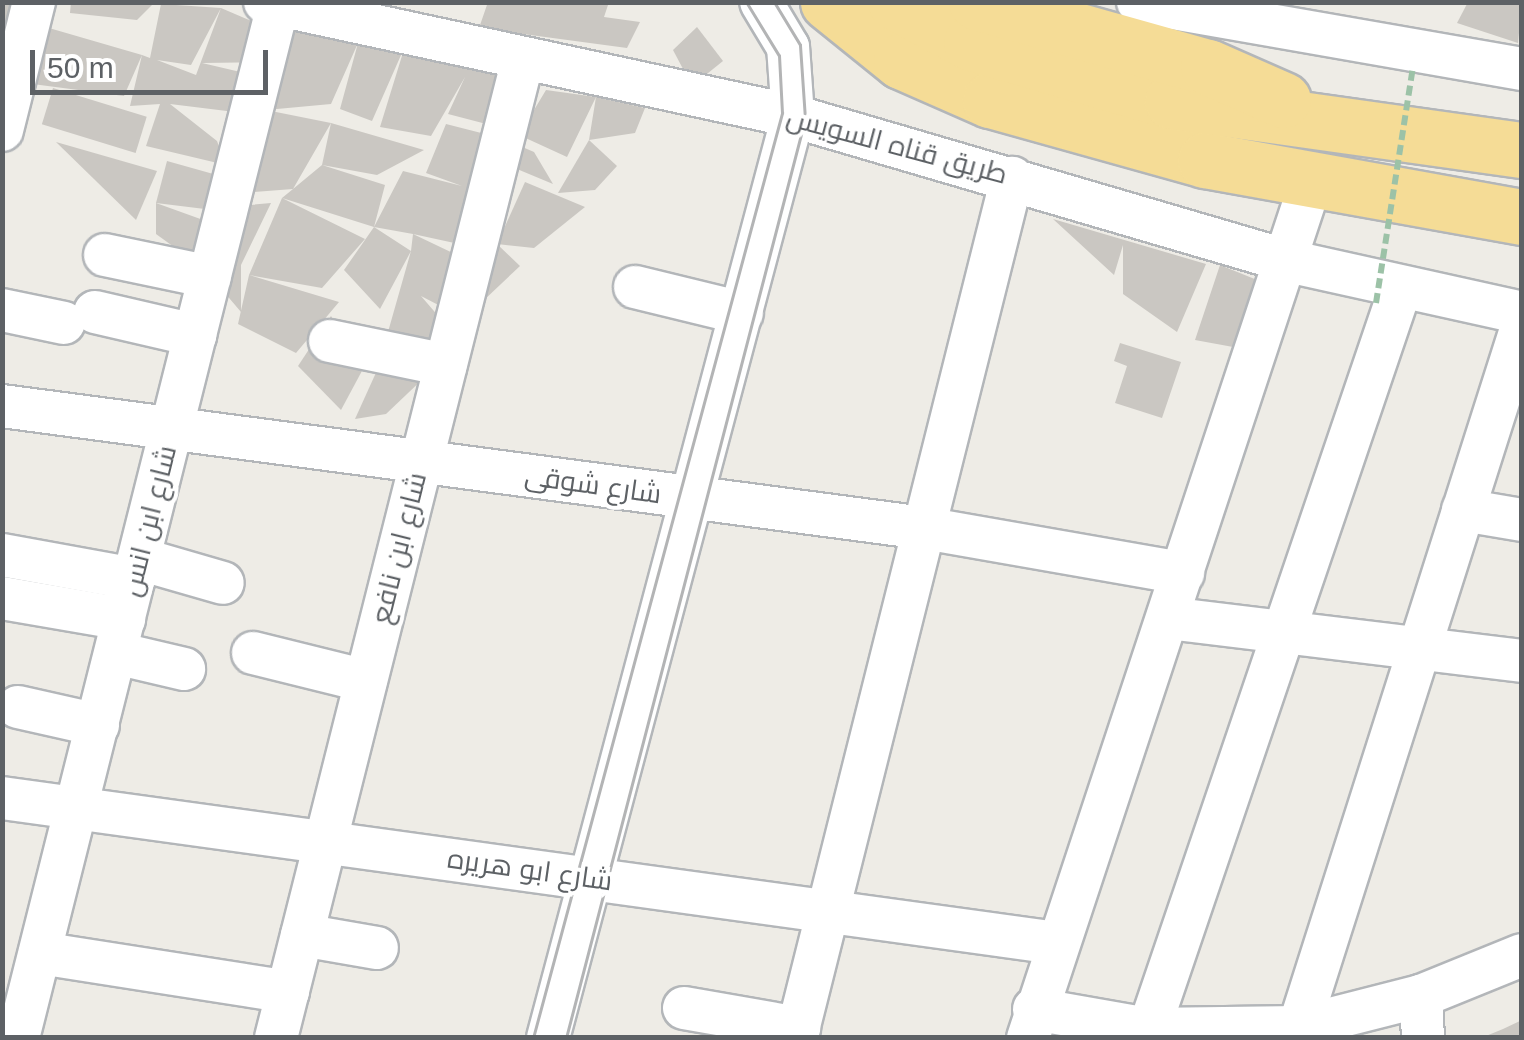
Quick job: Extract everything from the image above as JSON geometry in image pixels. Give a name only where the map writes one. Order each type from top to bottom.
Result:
[{"type":"highway","points":[[828,2],[901,61],[990,100],[1311,182],[1522,217]]},
{"type":"highway","points":[[895,2],[1046,69],[1172,102],[1522,150]]},
{"type":"highway","points":[[976,2],[1208,67],[1331,122]]},
{"type":"street","points":[[2,130],[10,65],[34,2]]},
{"type":"street","points":[[548,1038],[688,498],[794,116],[788,47],[761,2]]},
{"type":"street","points":[[1138,2],[1522,68]]},
{"type":"street","name":"طريق قناه السويس","points":[[272,4],[794,116],[1288,261],[1388,297],[1522,313]]},
{"type":"street","name":"شارع ابن انس","points":[[18,1038],[210,277],[272,4]]},
{"type":"street","name":"شارع ابن نافع","points":[[276,1038],[523,59]]},
{"type":"street","points":[[684,1008],[798,1032],[1012,178]]},
{"type":"street","points":[[1311,182],[1288,261],[1031,1024],[1224,1034],[1422,1017],[1522,956]]},
{"type":"street","points":[[105,255],[210,277]]},
{"type":"street","points":[[635,286],[742,312]]},
{"type":"street","points":[[1126,1030],[1283,635],[1388,297]]},
{"type":"street","points":[[2,310],[195,335]]},
{"type":"street","points":[[1319,1028],[1420,647],[1463,510],[1509,411],[1522,326]]},
{"type":"street","points":[[330,341],[446,365]]},
{"type":"street","name":"شارع شوقى","points":[[2,406],[924,528],[1183,573]]},
{"type":"street","points":[[1463,510],[1522,520]]},
{"type":"street","points":[[2,555],[128,602],[184,668]]},
{"type":"street","points":[[2,598],[128,602],[223,583]]},
{"type":"street","points":[[1168,618],[1283,635],[1522,661]]},
{"type":"street","points":[[253,654],[366,682]]},
{"type":"street","points":[[18,707],[98,725]]},
{"type":"street","name":"شارع ابو هريره","points":[[2,798],[1058,943]]},
{"type":"street","points":[[302,935],[376,948]]},
{"type":"street","points":[[40,953],[288,992]]},
{"type":"path","points":[[1388,297],[1413,66]]},
{"type":"building","points":[[2,2],[17,2],[49,28],[142,55],[124,96],[2,80]]},
{"type":"building","points":[[71,2],[152,5],[137,20],[70,13]]},
{"type":"building","points":[[488,2],[609,2],[604,17],[640,22],[627,48],[479,28]]},
{"type":"building","points":[[1468,2],[1522,2],[1518,43],[1457,23]]},
{"type":"building","points":[[161,4],[221,8],[272,30],[264,62],[202,63],[249,74],[235,112],[170,104],[217,141],[226,165],[146,146],[160,104],[130,106],[142,55],[150,58]],"holes":[[[221,8],[196,75],[157,60],[191,65]]]},
{"type":"building","points":[[697,27],[723,61],[692,86],[673,50]]},
{"type":"building","points":[[291,28],[358,43],[331,104],[266,110]]},
{"type":"building","points":[[360,34],[405,46],[372,121],[340,109]]},
{"type":"building","points":[[405,46],[471,67],[543,73],[494,126],[448,114],[465,77],[431,136],[380,127]]},
{"type":"building","points":[[53,88],[147,117],[136,153],[42,124]]},
{"type":"building","points":[[546,90],[596,97],[567,157],[519,135]]},
{"type":"building","points":[[596,97],[645,108],[635,133],[589,140]]},
{"type":"building","points":[[266,110],[331,123],[293,189],[240,193]]},
{"type":"building","points":[[331,123],[424,150],[377,175],[322,165]]},
{"type":"building","points":[[446,124],[493,136],[459,244],[374,227],[403,171],[462,186],[426,173]]},
{"type":"building","points":[[589,140],[617,166],[595,190],[558,193]]},
{"type":"building","points":[[56,142],[157,171],[136,220]]},
{"type":"building","points":[[520,146],[534,152],[553,184],[517,169]]},
{"type":"building","points":[[167,161],[224,177],[213,210],[156,203]]},
{"type":"building","points":[[322,165],[385,185],[374,227],[282,198]]},
{"type":"building","points":[[525,182],[585,207],[534,248],[497,244]]},
{"type":"building","points":[[282,198],[365,239],[322,288],[249,275]]},
{"type":"building","points":[[156,203],[206,221],[192,260],[156,234]]},
{"type":"building","points":[[271,203],[241,265],[241,312],[224,292],[239,206]]},
{"type":"building","points":[[1053,219],[1206,264],[1177,332],[1123,294],[1123,245],[1114,275]]},
{"type":"building","points":[[374,227],[411,251],[380,309],[344,270]]},
{"type":"building","points":[[413,234],[457,255],[448,310],[421,296],[440,318],[433,347],[386,339]]},
{"type":"building","points":[[497,244],[520,266],[483,301]]},
{"type":"building","points":[[1220,265],[1267,284],[1244,349],[1195,340]]},
{"type":"building","points":[[249,275],[339,302],[296,353],[238,324]]},
{"type":"building","points":[[331,316],[363,369],[341,410],[298,366]]},
{"type":"building","points":[[1120,343],[1181,362],[1162,418],[1115,403],[1127,366],[1114,361]]},
{"type":"building","points":[[379,366],[427,375],[386,414],[355,419]]},
{"type":"building","points":[[1522,1020],[1522,1038],[1481,1038],[1503,1029]]},
{"type":"tram line","points":[[533,1038],[782,113],[779,56],[746,2]]},
{"type":"tram line","points":[[566,1038],[805,119],[800,45],[774,2]]}]
